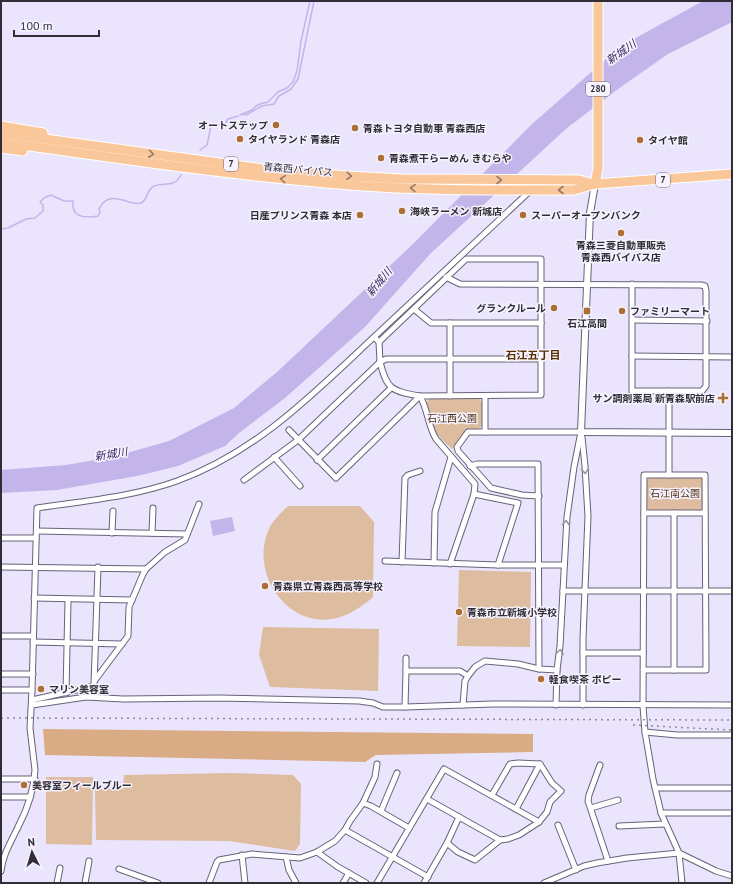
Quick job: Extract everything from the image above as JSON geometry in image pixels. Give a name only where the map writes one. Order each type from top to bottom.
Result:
[{"type":"highway","name":"280","points":[[595,184],[598,169],[598,1]]},
{"type":"highway","points":[[1,126],[63,136],[128,150]]},
{"type":"highway","name":"青森西バイパス","points":[[1,133],[270,170],[393,179],[537,181],[579,180],[595,184]]},
{"type":"highway","name":"青森西バイパス","points":[[1,142],[269,178],[351,185],[452,190],[574,190],[595,184],[732,174]]},
{"type":"highway","points":[[1,148],[104,156]]},
{"type":"street","points":[[556,705],[567,518],[574,467],[581,432],[590,213],[595,184]]},
{"type":"street","points":[[1,870],[4,854],[19,825],[35,779],[30,728],[33,674],[37,508],[129,494],[150,489],[177,481],[204,470],[239,451],[279,424],[529,190]]},
{"type":"street","points":[[374,336],[379,342],[380,362],[384,376],[391,388],[401,393],[420,396],[541,395],[541,259],[466,259],[379,342]]},
{"type":"street","points":[[446,277],[460,284],[632,284],[701,284],[705,286],[706,291],[707,356],[705,389],[702,391],[632,391],[632,284]]},
{"type":"street","points":[[414,309],[431,323],[541,323]]},
{"type":"street","points":[[633,320],[707,320]]},
{"type":"street","points":[[450,323],[450,396]]},
{"type":"street","points":[[632,356],[732,357]]},
{"type":"street","points":[[244,480],[298,440],[380,362],[386,359],[541,359]]},
{"type":"street","points":[[317,460],[391,388]]},
{"type":"street","points":[[669,391],[669,475]]},
{"type":"street","points":[[420,396],[424,402],[433,434],[475,484],[474,494],[450,564]]},
{"type":"street","points":[[289,430],[336,478],[420,396]]},
{"type":"street","points":[[485,396],[485,432]]},
{"type":"street","points":[[539,496],[522,495],[491,488],[458,451],[457,447],[468,432],[732,433]]},
{"type":"street","points":[[581,432],[588,516],[583,654],[583,705]]},
{"type":"street","points":[[434,563],[435,512],[451,457]]},
{"type":"street","points":[[274,458],[300,486]]},
{"type":"street","points":[[470,466],[477,464],[538,464],[539,669]]},
{"type":"street","points":[[402,562],[405,478],[408,475],[420,471]]},
{"type":"street","points":[[643,670],[706,670],[705,475],[644,475],[643,591],[643,653],[643,670],[643,706],[644,732],[660,813],[679,853],[682,883]]},
{"type":"street","points":[[474,494],[518,503],[498,565]]},
{"type":"street","points":[[95,680],[128,636],[129,606],[143,574],[146,569],[165,552],[185,540],[199,504]]},
{"type":"street","points":[[152,533],[153,508]]},
{"type":"street","points":[[112,532],[113,511]]},
{"type":"street","points":[[644,513],[705,513]]},
{"type":"street","points":[[674,513],[674,670]]},
{"type":"street","points":[[36,531],[187,534]]},
{"type":"street","points":[[1,538],[36,538]]},
{"type":"street","points":[[385,562],[564,565]]},
{"type":"street","points":[[1,567],[35,566],[146,569]]},
{"type":"street","points":[[32,703],[94,685],[98,567]]},
{"type":"street","points":[[563,591],[732,592]]},
{"type":"street","points":[[34,598],[68,600],[132,600]]},
{"type":"street","points":[[66,693],[68,600]]},
{"type":"street","points":[[1,636],[33,636]]},
{"type":"street","points":[[33,642],[122,644]]},
{"type":"street","points":[[583,654],[643,653]]},
{"type":"street","points":[[405,707],[406,658]]},
{"type":"street","points":[[463,705],[465,681],[475,667],[485,661],[518,664],[539,669],[557,670]]},
{"type":"street","points":[[406,671],[460,671],[468,676]]},
{"type":"street","points":[[1,674],[33,674]]},
{"type":"street","points":[[1,690],[32,690]]},
{"type":"street","points":[[32,703],[86,697],[123,699],[218,698],[359,701],[373,703],[383,707],[463,705],[732,705]]},
{"type":"street","points":[[644,732],[677,735],[732,736]]},
{"type":"street","points":[[209,883],[217,862],[228,858],[252,854],[300,858],[317,852],[335,841],[345,830],[363,803],[375,777],[377,764]]},
{"type":"street","points":[[492,795],[510,764],[540,764]]},
{"type":"street","points":[[516,809],[540,764]]},
{"type":"street","points":[[447,843],[458,852],[475,860],[500,840],[508,839],[519,834],[539,822],[547,812],[550,802],[561,791],[552,784],[540,764]]},
{"type":"street","points":[[600,765],[588,795],[588,801],[608,861]]},
{"type":"street","points":[[377,883],[444,769],[539,822]]},
{"type":"street","points":[[381,811],[396,773]]},
{"type":"street","points":[[1,779],[35,779]]},
{"type":"street","points":[[655,788],[732,788]]},
{"type":"street","points":[[1,796],[30,796]]},
{"type":"street","points":[[427,799],[500,840]]},
{"type":"street","points":[[591,808],[618,800]]},
{"type":"street","points":[[363,803],[381,811],[409,828]]},
{"type":"street","points":[[660,813],[732,813]]},
{"type":"street","points":[[424,883],[447,843],[459,817]]},
{"type":"street","points":[[619,826],[665,824]]},
{"type":"street","points":[[558,825],[576,870]]},
{"type":"street","points":[[345,830],[428,877]]},
{"type":"street","points":[[317,852],[366,883]]},
{"type":"street","points":[[544,883],[584,866],[608,861],[679,853],[716,871],[732,876]]},
{"type":"street","points":[[242,855],[245,883]]},
{"type":"street","points":[[286,857],[289,870],[296,883]]},
{"type":"street","points":[[85,883],[89,861]]},
{"type":"street","points":[[57,883],[60,868]]},
{"type":"street","points":[[119,869],[158,883]]},
{"type":"street","points":[[343,883],[349,873]]},
{"type":"green space","name":"石江西公園","points":[[430,399],[479,399],[482,402],[482,426],[478,429],[467,429],[452,449],[436,432],[426,402]]},
{"type":"green space","name":"石江南公園","points":[[650,477],[700,477],[703,480],[703,506],[701,510],[649,510],[646,507],[646,481]]},
{"type":"green space","points":[[288,506],[360,506],[374,522],[373,597],[346,615],[323,620],[301,615],[289,607],[279,597],[271,585],[266,571],[264,543],[269,529],[277,517]]},
{"type":"green space","points":[[459,570],[531,572],[530,647],[457,646]]},
{"type":"green space","points":[[263,627],[379,629],[378,691],[270,687],[259,655]]},
{"type":"green space","points":[[231,773],[293,775],[301,784],[300,844],[295,851],[229,841],[96,840],[95,789],[123,789],[124,775]]},
{"type":"green space","points":[[46,777],[93,777],[92,845],[46,844]]},
{"type":"shaded area","points":[[43,729],[533,734],[533,752],[376,755],[365,762],[45,755]]},
{"type":"water","name":"新城川","points":[[703,1],[732,1],[732,22],[668,54],[618,89],[567,128],[430,254],[365,327],[285,398],[239,433],[225,446],[178,466],[137,476],[57,490],[1,493],[1,470],[66,465],[113,457],[169,441],[234,408],[277,372],[412,245],[532,124],[621,46]]},
{"type":"water","points":[[232,517],[235,531],[213,536],[210,521]]},
{"type":"waterway","points":[[240,115],[252,110],[260,104],[268,102],[278,92],[287,88],[293,82],[297,71],[301,41],[310,1]]},
{"type":"waterway","points":[[242,114],[246,115],[262,106],[274,104],[279,96],[291,89],[298,79],[314,1]]},
{"type":"waterway","points":[[200,150],[207,145],[211,126],[225,124],[228,119],[238,116]]},
{"type":"waterway","points":[[1,229],[8,228],[26,219],[35,218],[43,211],[43,205],[40,202],[44,198],[51,195],[64,201],[73,201],[74,211],[80,216],[98,216],[100,212],[99,209],[109,199],[114,198],[136,204],[141,203],[145,200],[151,188],[154,186],[175,182],[181,175]]},
{"type":"railway","points":[[1,718],[732,720]]},
{"type":"railway","points":[[633,725],[732,730]]},
{"type":"place","name":"オートステップ","points":[[276,125]]},
{"type":"place","name":"青森トヨタ自動車 青森西店","points":[[355,128]]},
{"type":"place","name":"タイヤランド 青森店","points":[[240,139]]},
{"type":"place","name":"タイヤ館","points":[[640,140]]},
{"type":"place","name":"青森煮干らーめん きむらや","points":[[381,158]]},
{"type":"place","name":"海峡ラーメン 新城店","points":[[402,211]]},
{"type":"place","name":"日産プリンス青森 本店","points":[[360,215]]},
{"type":"place","name":"スーパーオープンバンク","points":[[523,215]]},
{"type":"place","name":"青森三菱自動車販売 青森西バイパス店","points":[[621,233]]},
{"type":"place","name":"グランクルール","points":[[554,308]]},
{"type":"place","name":"石江高間","points":[[587,311]]},
{"type":"place","name":"ファミリーマート","points":[[622,311]]},
{"type":"place","name":"サン調剤薬局 新青森駅前店","points":[[723,398]]},
{"type":"place","name":"青森県立青森西高等学校","points":[[265,586]]},
{"type":"place","name":"青森市立新城小学校","points":[[459,612]]},
{"type":"place","name":"軽食喫茶 ポピー","points":[[541,679]]},
{"type":"place","name":"マリン美容室","points":[[41,689]]},
{"type":"place","name":"美容室フィールブルー","points":[[24,785]]},
{"type":"district","name":"石江五丁目","points":[[533,355]]}]
